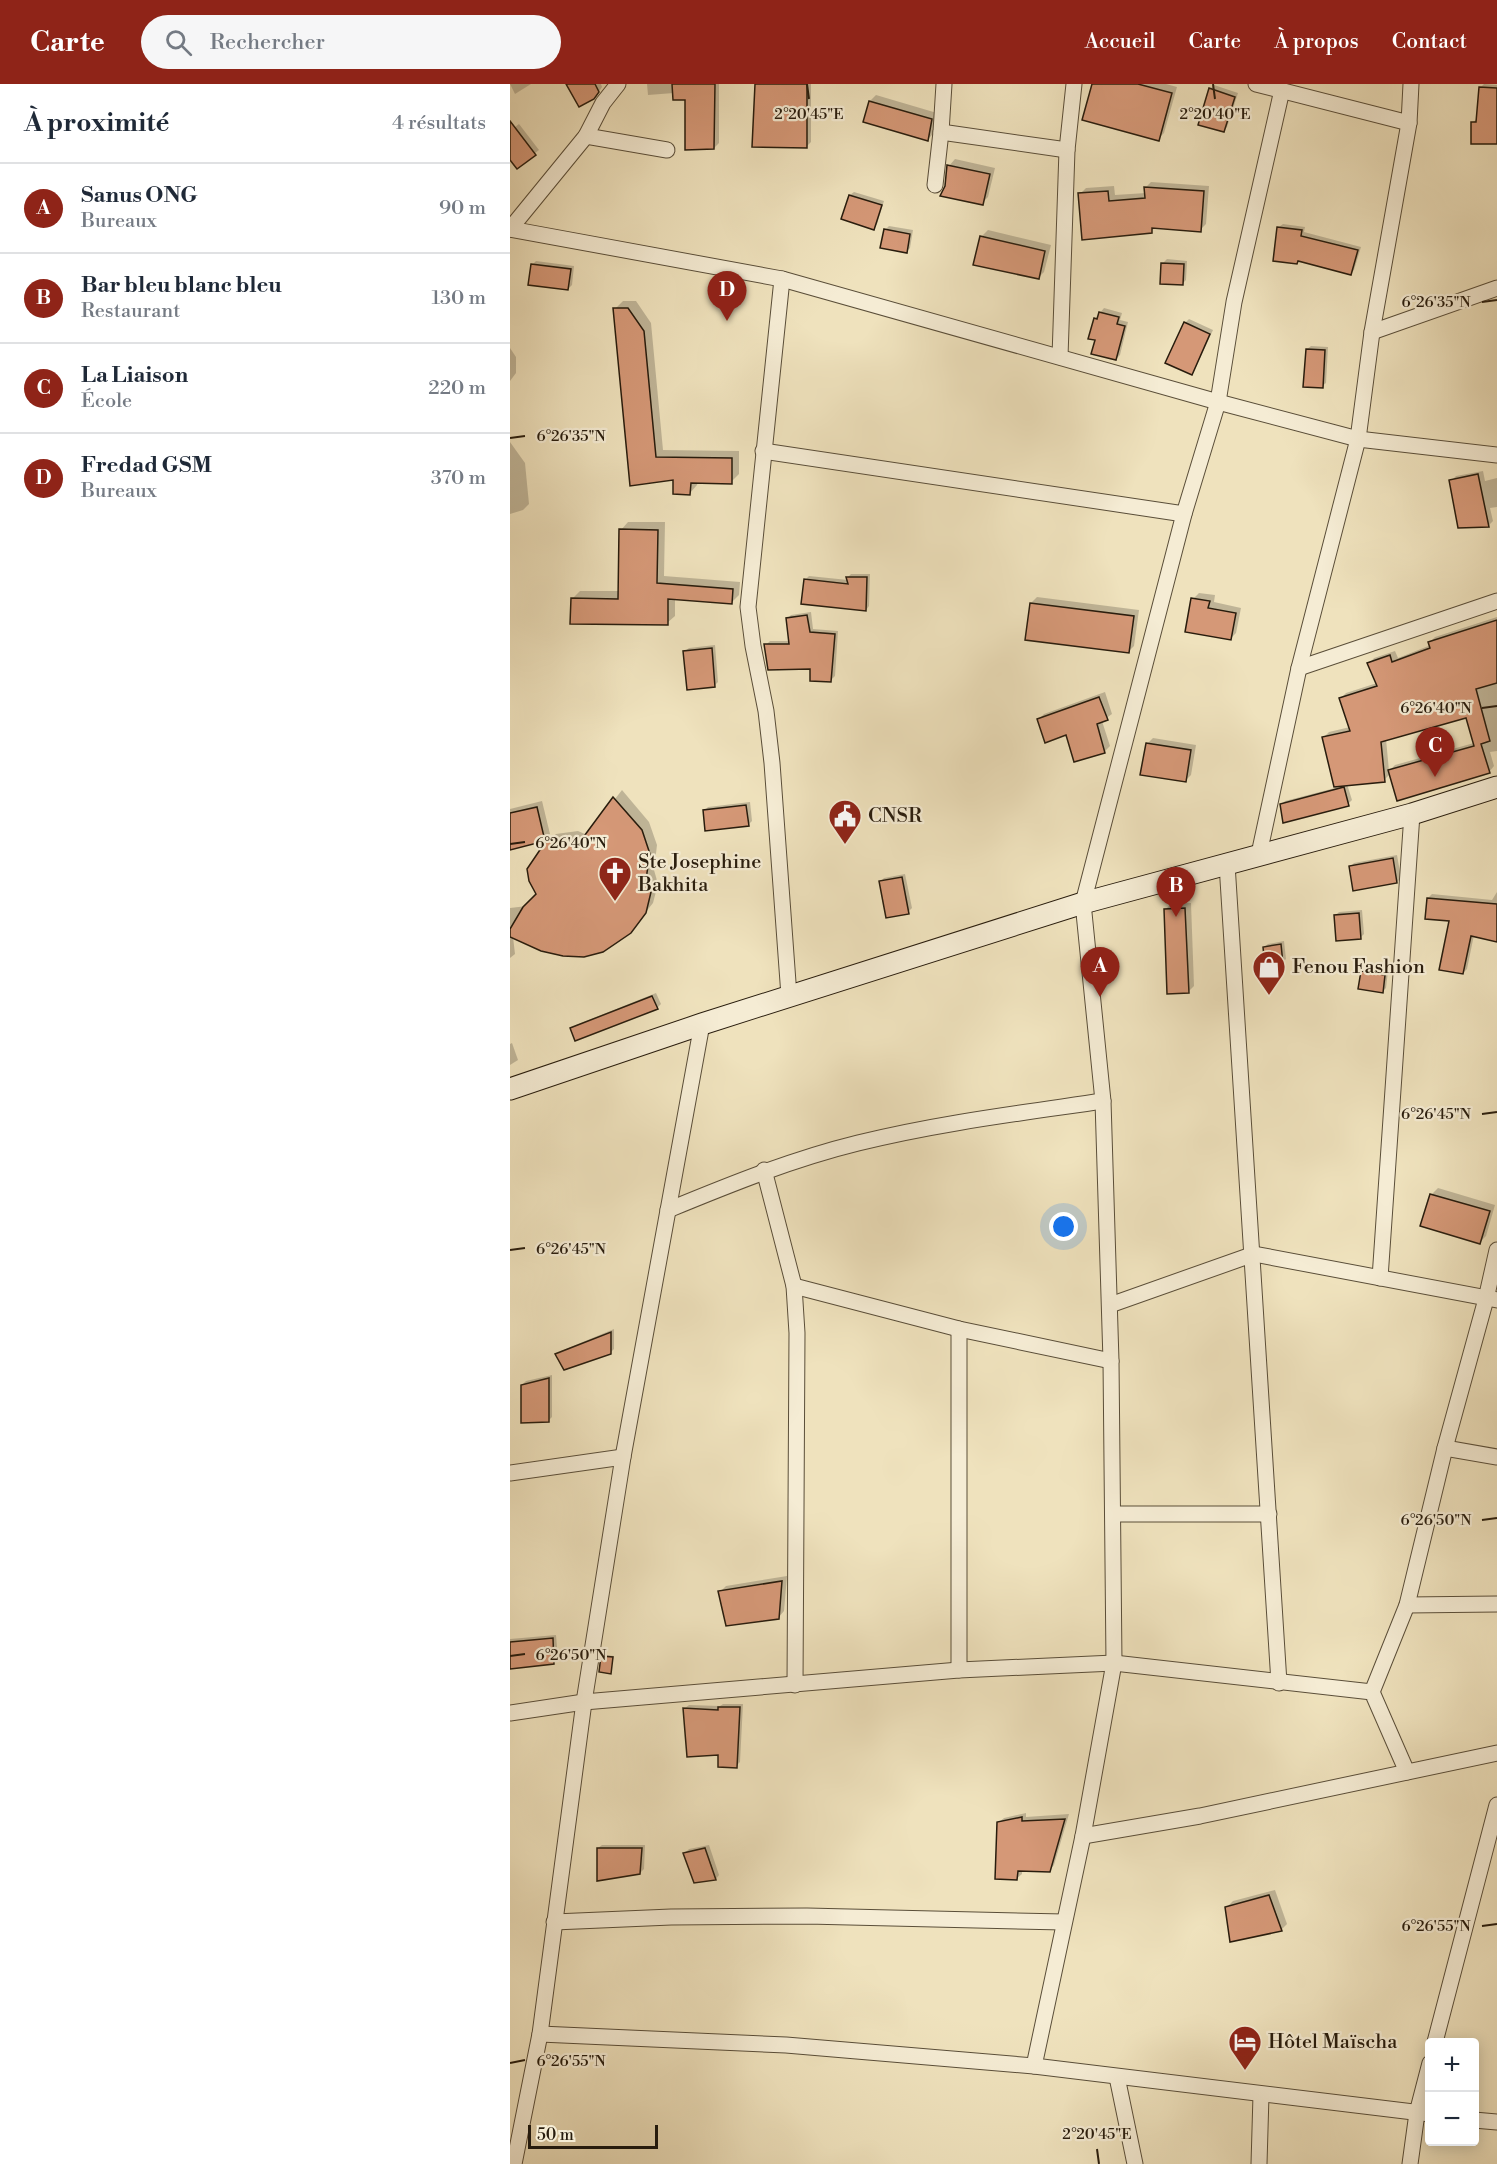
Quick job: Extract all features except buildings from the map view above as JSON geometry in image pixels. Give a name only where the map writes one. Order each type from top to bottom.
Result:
[{"type":"main road","points":[[510,1089],[702,1024],[1083,903],[1412,814],[1497,787]]},
{"type":"street","points":[[618,84],[603,103],[586,136],[510,229],[782,279],[1218,402],[1358,439],[1497,455]]},
{"type":"street","points":[[935,185],[944,84]]},
{"type":"street","points":[[1060,357],[1068,150],[1074,84]]},
{"type":"street","points":[[1256,84],[1409,123]]},
{"type":"street","points":[[1259,854],[1299,668],[1358,439],[1372,332],[1409,123],[1411,84]]},
{"type":"street","points":[[1034,2066],[1083,1836],[1114,1663],[1110,1305],[1103,1101],[1083,903],[1184,514],[1218,402],[1234,302],[1282,90]]},
{"type":"street","points":[[941,132],[1068,150]]},
{"type":"street","points":[[586,136],[667,150]]},
{"type":"street","points":[[782,279],[748,607],[771,753],[789,996]]},
{"type":"street","points":[[1372,332],[1497,288]]},
{"type":"street","points":[[764,451],[1184,514]]},
{"type":"street","points":[[1299,668],[1497,601]]},
{"type":"street","points":[[1380,1278],[1409,888],[1412,814]]},
{"type":"street","points":[[1227,864],[1254,1254],[1279,1683]]},
{"type":"street","points":[[514,2164],[540,2034],[584,1702],[623,1457],[702,1024]]},
{"type":"street","points":[[668,1210],[764,1170],[856,1143],[902,1132],[1103,1101]]},
{"type":"street","points":[[764,1170],[794,1286],[797,1333],[795,1685]]},
{"type":"street","points":[[1407,1772],[1372,1692],[1407,1605],[1445,1448],[1492,1299],[1497,1250]]},
{"type":"street","points":[[1110,1305],[1254,1254],[1492,1299]]},
{"type":"street","points":[[794,1286],[959,1329],[1111,1361]]},
{"type":"street","points":[[959,1329],[959,1670]]},
{"type":"street","points":[[1445,1448],[1497,1457]]},
{"type":"street","points":[[510,1473],[623,1457]]},
{"type":"street","points":[[1113,1514],[1269,1514]]},
{"type":"street","points":[[1407,1605],[1497,1604]]},
{"type":"street","points":[[510,1713],[584,1702],[959,1670],[1114,1663],[1372,1692]]},
{"type":"street","points":[[1083,1836],[1200,1816],[1497,1753]]},
{"type":"street","points":[[1436,2038],[1497,1805]]},
{"type":"street","points":[[554,1922],[671,1917],[807,1916],[1064,1922]]},
{"type":"street","points":[[540,2034],[786,2045],[1034,2066],[1423,2114]]},
{"type":"street","points":[[1117,2078],[1135,2164]]},
{"type":"street","points":[[1410,2164],[1426,2092]]},
{"type":"street","points":[[1259,2164],[1261,2095]]},
{"type":"street","points":[[1479,2120],[1497,2122]]},
{"type":"place","name":"Fredad GSM","points":[[727,321]]},
{"type":"place","name":"La Liaison","points":[[1435,777]]},
{"type":"place","name":"CNSR","points":[[845,845]]},
{"type":"place","name":"Ste Josephine Bakhita","points":[[615,902]]},
{"type":"place","name":"Bar bleu blanc bleu","points":[[1176,917]]},
{"type":"place","name":"Fenou Fashion","points":[[1269,996]]},
{"type":"place","name":"Sanus ONG","points":[[1100,997]]},
{"type":"place","name":"Hôtel Maïscha","points":[[1245,2071]]}]
